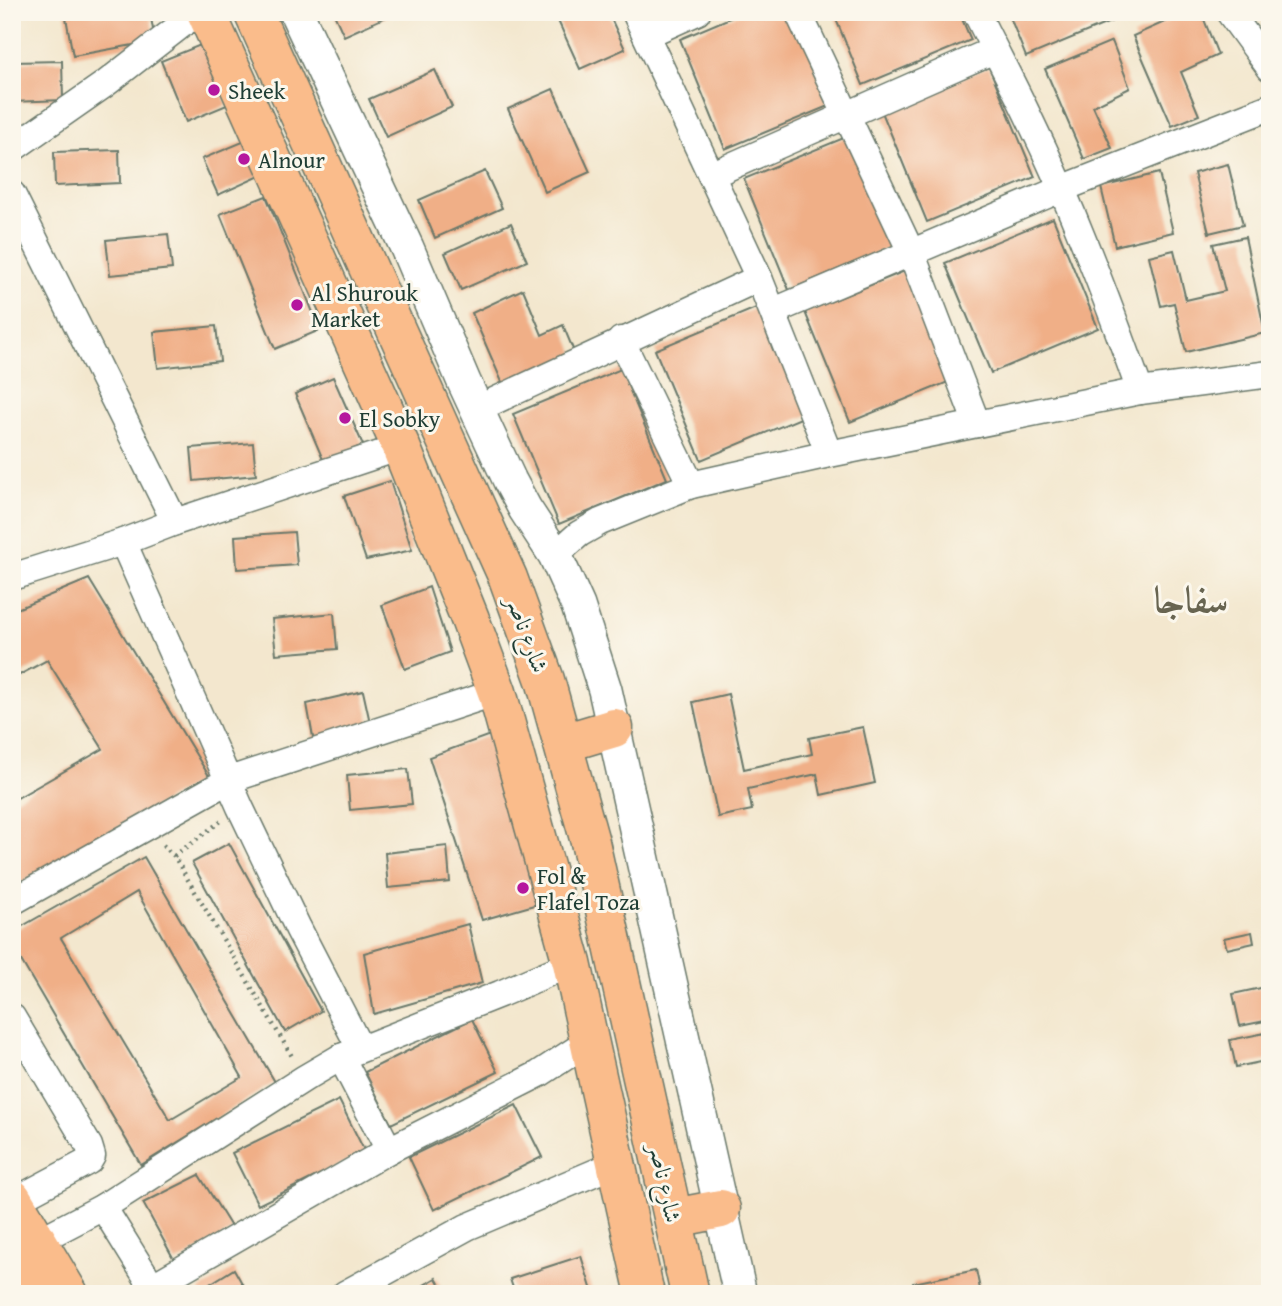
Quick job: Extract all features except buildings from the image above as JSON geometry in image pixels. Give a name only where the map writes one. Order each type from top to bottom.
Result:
[{"type":"main road","name":"شارع ناصر","points":[[206,12],[401,447],[497,692],[572,963],[645,1294]]},
{"type":"main road","name":"شارع ناصر","points":[[253,12],[508,578],[545,680],[596,869],[690,1294]]},
{"type":"main road","points":[[307,237],[324,223],[346,219]]},
{"type":"main road","points":[[323,273],[346,273],[356,267],[363,258]]},
{"type":"main road","points":[[564,743],[614,728]]},
{"type":"main road","points":[[13,1200],[25,1252],[30,1294]]},
{"type":"main road","points":[[674,1218],[721,1209]]},
{"type":"main road","points":[[25,1252],[69,1294]]},
{"type":"street","points":[[12,149],[105,84],[198,12]]},
{"type":"street","points":[[296,12],[407,248],[477,409],[525,509],[555,555],[578,606],[605,690],[614,728],[740,1294]]},
{"type":"street","points":[[697,12],[640,24],[774,311],[829,454]]},
{"type":"street","points":[[797,12],[911,252],[977,424]]},
{"type":"street","points":[[976,12],[1030,118],[1061,189],[1111,309],[1140,391]]},
{"type":"street","points":[[1229,12],[1270,68]]},
{"type":"street","points":[[711,175],[994,50]]},
{"type":"street","points":[[774,311],[1061,189],[1270,107]]},
{"type":"street","points":[[12,194],[175,522]]},
{"type":"street","points":[[477,409],[759,278]]},
{"type":"street","points":[[621,340],[691,485]]},
{"type":"street","points":[[555,555],[579,534],[600,522],[691,485],[1140,391],[1270,374]]},
{"type":"street","points":[[12,577],[401,447]]},
{"type":"street","points":[[123,542],[240,807],[298,928],[389,1150]]},
{"type":"street","points":[[12,902],[229,780],[497,692]]},
{"type":"street","points":[[25,1252],[103,1207],[350,1052],[572,963]]},
{"type":"street","points":[[12,1017],[89,1146],[92,1156],[89,1161],[13,1200]]},
{"type":"street","points":[[103,1207],[155,1290],[389,1150],[540,1074],[588,1042]]},
{"type":"street","points":[[345,1294],[467,1227],[615,1164]]},
{"type":"path","points":[[240,807],[174,856],[305,1078]]},
{"type":"place","name":"Sheek","points":[[214,90]]},
{"type":"place","name":"Alnour","points":[[244,159]]},
{"type":"place","name":"Al Shurouk Market","points":[[297,305]]},
{"type":"place","name":"El Sobky","points":[[345,418]]},
{"type":"place","name":"Fol & Flafel Toza","points":[[523,888]]},
{"type":"district","name":"سفاجا","points":[[1191,598]]}]
